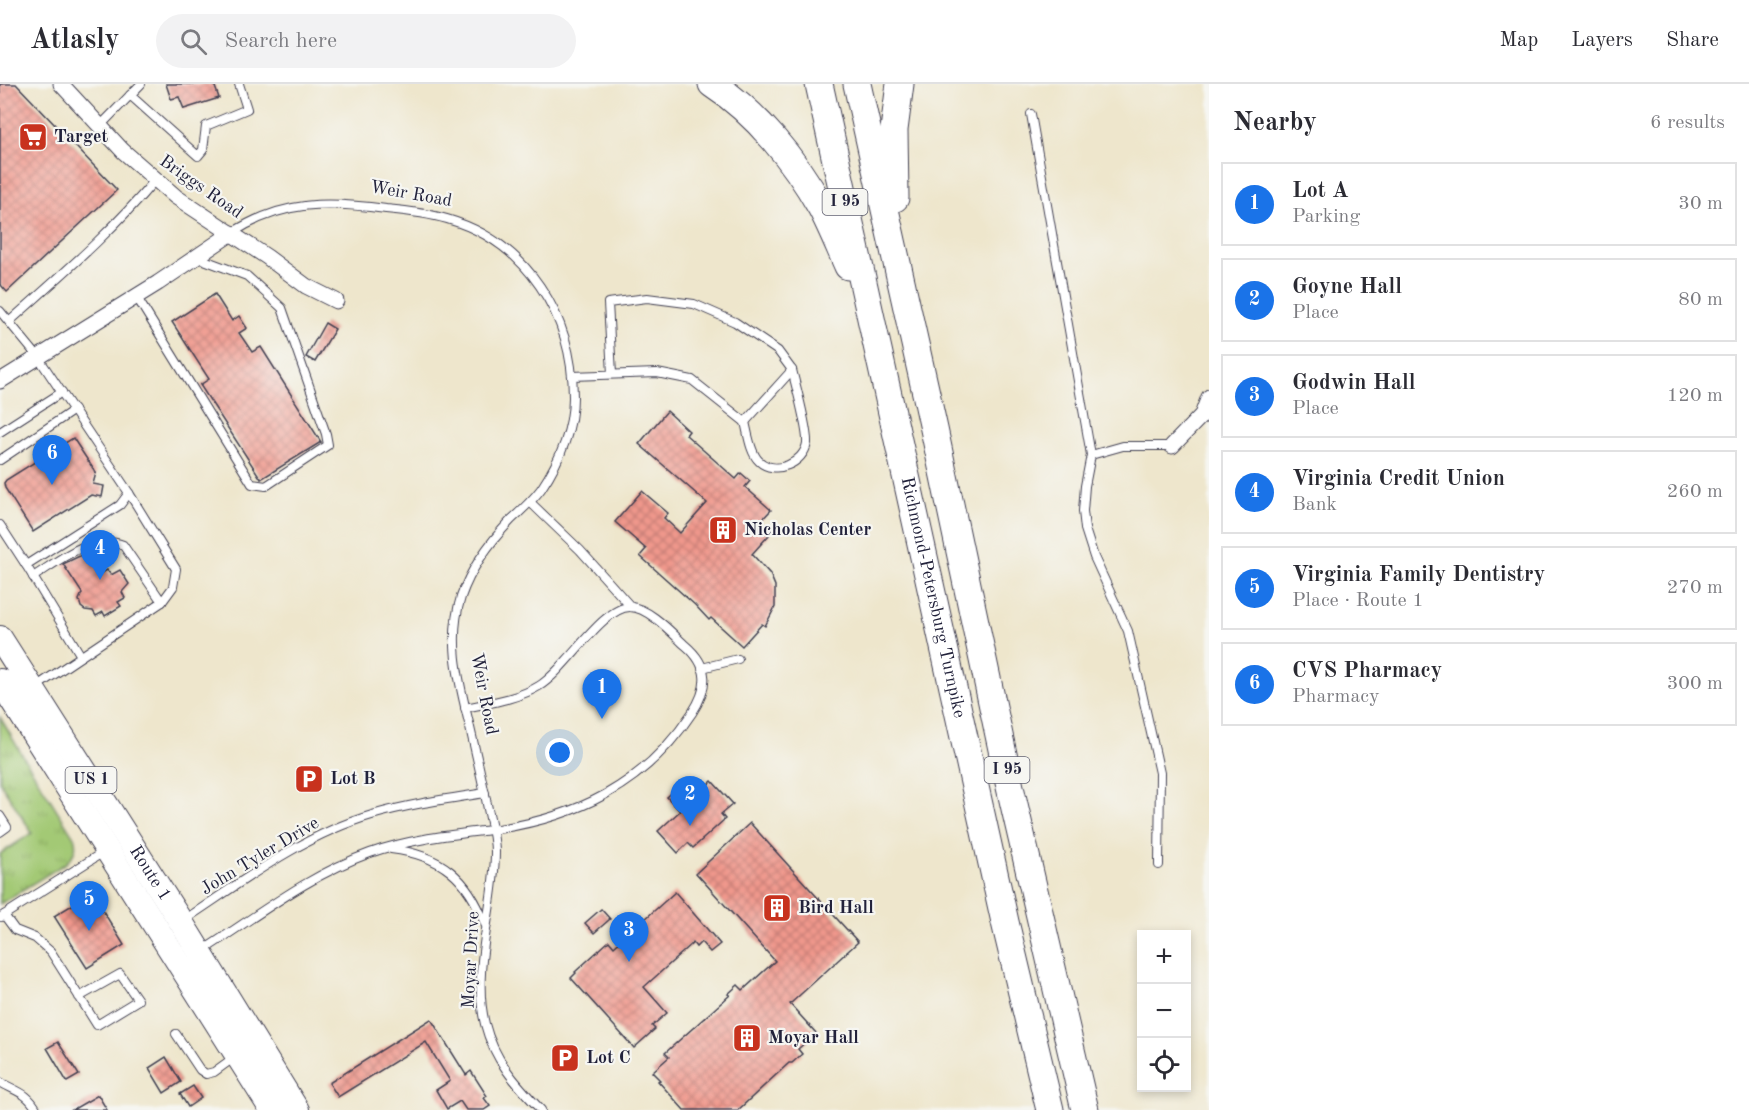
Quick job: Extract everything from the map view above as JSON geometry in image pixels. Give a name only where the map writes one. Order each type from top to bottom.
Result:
[{"type":"highway","points":[[712,84],[763,128],[807,184],[822,209],[872,319]]},
{"type":"highway","name":"Richmond-Petersburg Turnpike","points":[[819,84],[1005,922],[1050,1110]]},
{"type":"highway","name":"Richmond-Petersburg Turnpike","points":[[857,84],[899,268],[1010,787],[1085,1110]]},
{"type":"highway","points":[[899,268],[894,141],[900,84]]},
{"type":"main road","name":"Route 1","points":[[0,638],[33,688],[171,928],[297,1110]]},
{"type":"main road","name":"Route 1","points":[[0,681],[107,850],[171,928]]},
{"type":"main road","name":"Route 1","points":[[190,958],[237,1055],[272,1110]]},
{"type":"street","name":"Briggs Road","points":[[61,84],[123,152],[176,197],[232,233],[306,286],[336,301]]},
{"type":"street","name":"Weir Road","points":[[0,381],[232,233]]},
{"type":"street","points":[[1172,446],[1202,415],[1209,397]]},
{"type":"lane","points":[[100,126],[141,84]]},
{"type":"lane","points":[[130,95],[198,156],[203,150],[206,126],[247,109],[239,84]]},
{"type":"lane","points":[[1032,114],[1091,455],[1085,486],[1083,511],[1085,529],[1094,557],[1128,631],[1160,773],[1159,866]]},
{"type":"lane","points":[[10,321],[86,254],[155,180]]},
{"type":"lane","name":"Weir Road","points":[[232,233],[279,210],[321,203],[339,203],[429,214],[450,219],[496,241],[515,256],[547,294],[561,327],[572,376],[573,399],[567,433],[553,470],[530,502],[495,537],[481,557],[461,597],[456,618],[455,661],[485,793]]},
{"type":"lane","points":[[136,296],[252,484],[266,486],[328,445],[327,434],[282,308],[247,276],[196,257]]},
{"type":"lane","points":[[572,376],[657,373],[692,380],[746,422],[753,451],[759,461],[768,466],[779,467],[799,460],[804,452],[807,436],[792,370],[778,351],[735,322],[694,304],[648,298],[608,303],[612,374]]},
{"type":"lane","points":[[0,311],[38,357],[62,392],[176,569],[173,587],[162,602],[33,688]]},
{"type":"lane","points":[[746,422],[792,370]]},
{"type":"lane","points":[[0,432],[62,392]]},
{"type":"lane","points":[[0,460],[74,410]]},
{"type":"lane","points":[[1091,455],[1123,446],[1172,446]]},
{"type":"lane","points":[[26,565],[120,505],[129,493]]},
{"type":"lane","points":[[530,502],[580,550],[631,607]]},
{"type":"lane","points":[[0,525],[81,656]]},
{"type":"lane","points":[[33,577],[86,545],[113,541],[123,545],[162,602]]},
{"type":"lane","points":[[190,958],[337,866],[387,848],[418,840],[526,824],[577,809],[625,784],[653,760],[685,723],[699,702],[705,687],[702,668],[691,650],[651,615],[641,609],[631,607],[621,608],[611,613],[559,670],[538,686],[516,695],[465,708]]},
{"type":"lane","points":[[702,668],[738,660]]},
{"type":"lane","name":"Moyar Drive","points":[[485,793],[495,852],[481,998],[489,1039],[505,1069],[542,1110]]},
{"type":"lane","name":"John Tyler Drive","points":[[171,928],[293,850],[333,830],[371,815],[485,793]]},
{"type":"lane","points":[[0,816],[7,827],[0,832]]},
{"type":"lane","points":[[387,848],[414,852],[445,867],[468,889],[486,927]]},
{"type":"lane","points":[[79,997],[120,974],[138,1000],[97,1025],[79,997],[51,952],[35,938],[15,930],[2,916],[107,850]]},
{"type":"lane","points":[[176,1034],[200,1070],[206,1074],[214,1072],[237,1055]]},
{"type":"lane","points":[[0,1082],[31,1099],[37,1110]]},
{"type":"green space","points":[[0,717],[74,837],[76,845],[66,863],[0,904],[0,854],[32,833],[0,782]]},
{"type":"building","name":"Target","points":[[0,84],[16,84],[117,190],[7,292],[0,284]]},
{"type":"building","points":[[166,84],[214,84],[219,98],[184,109],[179,97],[171,99]]},
{"type":"building","points":[[215,294],[232,321],[239,316],[247,328],[239,333],[252,352],[261,347],[321,442],[261,479],[200,385],[209,379],[172,322]]},
{"type":"building","points":[[325,323],[335,329],[315,362],[306,357]]},
{"type":"building","name":"Nicholas Center","points":[[667,411],[689,431],[686,435],[736,479],[741,473],[750,481],[745,487],[771,510],[757,525],[769,535],[752,554],[770,574],[775,586],[775,607],[765,626],[762,624],[742,646],[711,618],[709,620],[640,556],[646,549],[615,522],[642,491],[668,513],[664,518],[680,533],[707,503],[639,444]]},
{"type":"building","points":[[73,438],[96,473],[93,484],[104,486],[102,497],[91,495],[33,532],[4,483]]},
{"type":"building","points":[[88,552],[102,573],[107,570],[111,575],[120,570],[129,584],[122,592],[125,598],[118,602],[121,606],[105,616],[103,612],[96,616],[93,611],[81,607],[79,600],[82,593],[63,564]]},
{"type":"building","points":[[712,781],[733,804],[721,814],[725,819],[693,848],[688,843],[678,853],[658,831],[680,811],[667,797],[677,788],[690,802]]},
{"type":"building","points":[[750,823],[858,942],[790,1004],[816,1033],[798,1049],[802,1054],[738,1110],[684,1110],[652,1072],[669,1057],[665,1053],[730,995],[728,994],[738,985],[743,990],[775,961],[696,873]]},
{"type":"building","points":[[675,892],[720,944],[710,952],[701,942],[696,947],[693,943],[644,987],[667,1013],[652,1026],[655,1029],[634,1048],[571,978],[609,941],[614,947]]},
{"type":"building","points":[[92,893],[124,945],[87,968],[54,916]]},
{"type":"building","points":[[601,909],[610,919],[594,933],[585,923]]},
{"type":"building","points":[[431,1019],[466,1075],[471,1071],[487,1096],[484,1098],[490,1106],[484,1110],[466,1110],[460,1101],[447,1109],[436,1090],[450,1081],[426,1042],[338,1097],[329,1083]]},
{"type":"building","points":[[58,1042],[79,1075],[67,1082],[47,1048]]},
{"type":"building","points":[[166,1057],[181,1082],[164,1093],[149,1068]]},
{"type":"building","points":[[193,1086],[201,1098],[188,1107],[180,1094]]},
{"type":"building","points":[[98,1095],[107,1110],[72,1110]]},
{"type":"place","name":"Target","points":[[33,137]]},
{"type":"place","name":"CVS Pharmacy","points":[[52,485]]},
{"type":"place","name":"Nicholas Center","points":[[723,530]]},
{"type":"place","name":"Virginia Credit Union","points":[[100,580]]},
{"type":"place","name":"Lot A","points":[[602,719]]},
{"type":"place","name":"Lot B","points":[[309,779]]},
{"type":"place","name":"Goyne Hall","points":[[690,826]]},
{"type":"place","name":"Bird Hall","points":[[777,908]]},
{"type":"place","name":"Virginia Family Dentistry","points":[[89,931]]},
{"type":"place","name":"Godwin Hall","points":[[629,962]]},
{"type":"place","name":"Moyar Hall","points":[[747,1038]]},
{"type":"place","name":"Lot C","points":[[565,1058]]}]
